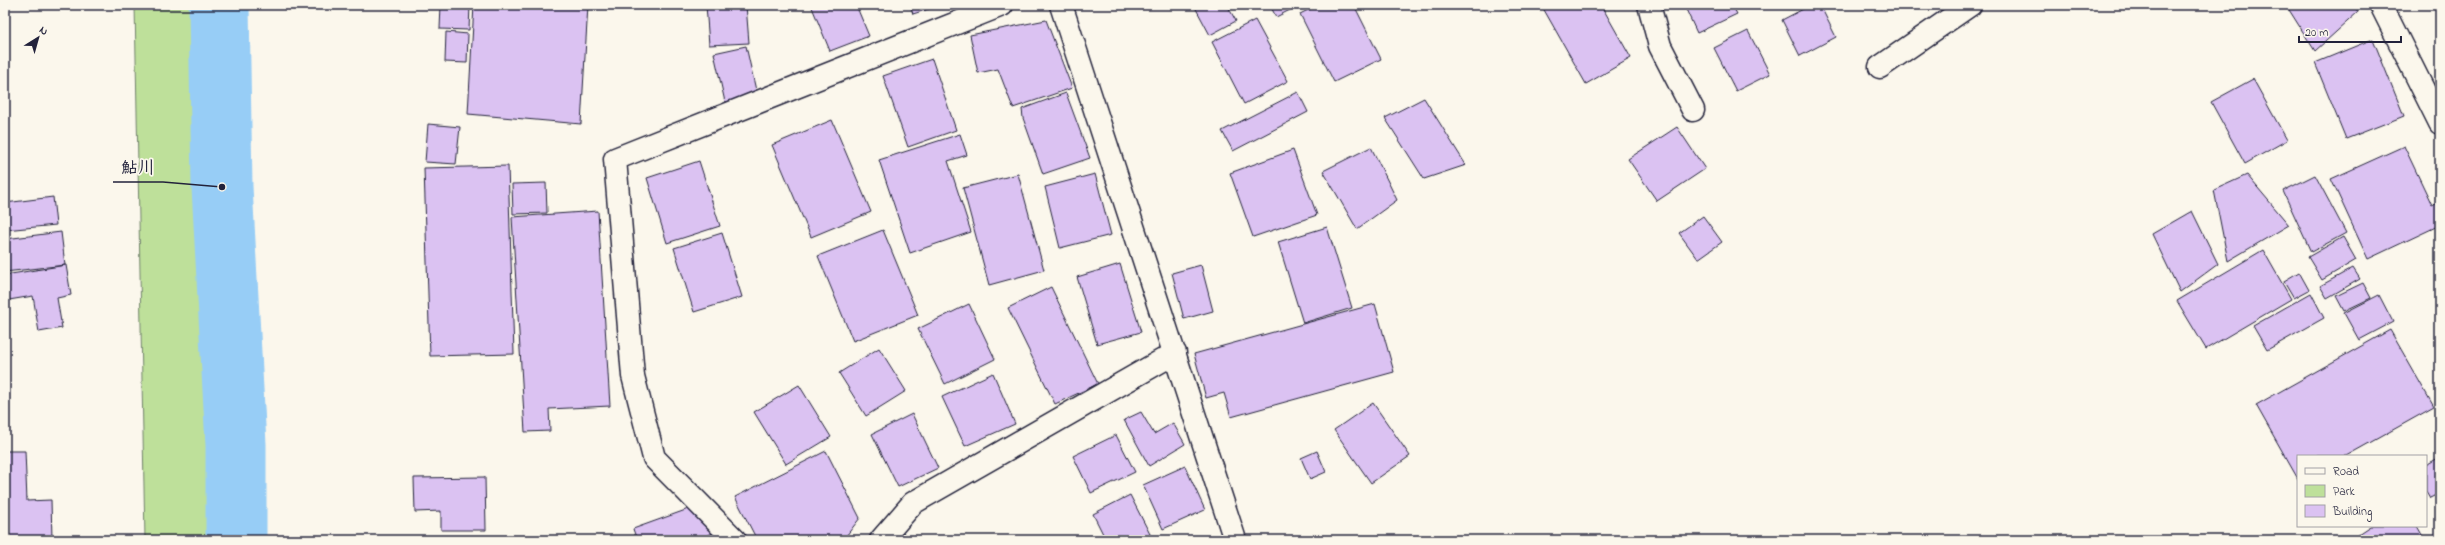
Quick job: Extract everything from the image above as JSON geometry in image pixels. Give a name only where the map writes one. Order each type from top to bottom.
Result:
[{"type":"street","points":[[735,540],[654,458],[633,376],[615,159],[1002,5]]},
{"type":"street","points":[[1062,5],[1235,540]]},
{"type":"street","points":[[1649,5],[1660,46],[1693,110]]},
{"type":"street","points":[[1880,67],[1970,5]]},
{"type":"street","points":[[2381,5],[2440,123]]},
{"type":"street","points":[[881,540],[913,503],[1175,353]]},
{"type":"green space","points":[[135,5],[200,5],[216,540],[145,540]]},
{"type":"building","points":[[441,5],[470,5],[469,30],[440,29]]},
{"type":"building","points":[[474,5],[588,5],[581,124],[468,114]]},
{"type":"building","points":[[706,5],[746,5],[749,43],[709,45]]},
{"type":"building","points":[[811,5],[856,5],[869,36],[830,51]]},
{"type":"building","points":[[910,5],[941,5],[913,14]]},
{"type":"building","points":[[1199,5],[1227,5],[1236,21],[1210,35],[1195,7]]},
{"type":"building","points":[[1270,5],[1300,5],[1276,17]]},
{"type":"building","points":[[1318,5],[1354,5],[1381,59],[1334,82],[1300,14]]},
{"type":"building","points":[[1548,5],[1601,5],[1631,58],[1586,84],[1543,8]]},
{"type":"building","points":[[1684,5],[1732,5],[1737,14],[1697,33]]},
{"type":"building","points":[[1811,5],[1820,5],[1836,37],[1800,56],[1782,20]]},
{"type":"building","points":[[2286,5],[2354,5],[2358,12],[2315,51]]},
{"type":"building","points":[[1046,20],[1072,88],[1013,108],[998,69],[978,73],[970,35]]},
{"type":"building","points":[[1255,20],[1288,81],[1244,104],[1212,42]]},
{"type":"building","points":[[1748,31],[1770,74],[1736,91],[1714,48]]},
{"type":"building","points":[[446,32],[468,34],[467,63],[445,62]]},
{"type":"building","points":[[2373,39],[2404,116],[2346,139],[2315,63]]},
{"type":"building","points":[[746,46],[757,95],[725,102],[714,53]]},
{"type":"building","points":[[932,59],[956,130],[908,147],[883,76]]},
{"type":"building","points":[[2253,79],[2287,140],[2245,164],[2211,102]]},
{"type":"building","points":[[1298,92],[1308,112],[1233,151],[1222,131]]},
{"type":"building","points":[[1066,93],[1090,158],[1043,174],[1023,118],[1022,109]]},
{"type":"building","points":[[1424,98],[1466,165],[1424,179],[1385,118]]},
{"type":"building","points":[[832,120],[871,212],[811,237],[772,145]]},
{"type":"building","points":[[428,124],[460,127],[456,164],[425,162]]},
{"type":"building","points":[[1677,127],[1705,169],[1657,201],[1628,159]]},
{"type":"building","points":[[960,134],[967,155],[948,161],[971,232],[910,253],[879,160]]},
{"type":"building","points":[[2404,146],[2432,205],[2440,201],[2440,225],[2368,259],[2331,179]]},
{"type":"building","points":[[1371,147],[1397,200],[1357,229],[1323,171]]},
{"type":"building","points":[[1293,150],[1317,215],[1253,237],[1230,173]]},
{"type":"building","points":[[699,161],[720,226],[667,243],[647,178]]},
{"type":"building","points":[[508,166],[514,354],[430,356],[424,168]]},
{"type":"building","points":[[1018,174],[1044,270],[989,285],[963,188]]},
{"type":"building","points":[[1095,174],[1111,235],[1060,248],[1045,187]]},
{"type":"building","points":[[2247,175],[2289,225],[2228,261],[2214,190]]},
{"type":"building","points":[[2315,175],[2346,233],[2311,252],[2283,191]]},
{"type":"building","points":[[546,183],[547,213],[513,214],[512,184]]},
{"type":"building","points":[[53,197],[56,225],[5,230],[5,203]]},
{"type":"building","points":[[598,211],[610,406],[549,409],[550,431],[525,432],[512,217]]},
{"type":"building","points":[[2192,211],[2218,264],[2180,292],[2152,234]]},
{"type":"building","points":[[1703,216],[1722,242],[1698,259],[1679,233]]},
{"type":"building","points":[[1327,227],[1352,308],[1303,323],[1278,242]]},
{"type":"building","points":[[883,230],[918,315],[853,341],[818,256]]},
{"type":"building","points":[[61,232],[65,265],[5,272],[5,239]]},
{"type":"building","points":[[722,233],[742,297],[694,312],[674,248]]},
{"type":"building","points":[[2343,237],[2356,260],[2322,280],[2308,257]]},
{"type":"building","points":[[2263,250],[2291,299],[2206,349],[2177,301]]},
{"type":"building","points":[[1120,264],[1141,332],[1097,344],[1077,277]]},
{"type":"building","points":[[66,265],[71,295],[57,298],[62,328],[39,332],[33,296],[9,300],[5,275]]},
{"type":"building","points":[[1201,265],[1213,311],[1184,319],[1172,273]]},
{"type":"building","points":[[2353,268],[2360,279],[2327,298],[2320,286]]},
{"type":"building","points":[[2299,272],[2309,290],[2294,298],[2284,281]]},
{"type":"building","points":[[2363,283],[2371,298],[2344,311],[2336,296]]},
{"type":"building","points":[[1051,287],[1098,384],[1055,404],[1008,308]]},
{"type":"building","points":[[2311,293],[2324,318],[2267,350],[2253,326]]},
{"type":"building","points":[[2379,295],[2393,322],[2359,340],[2344,313]]},
{"type":"building","points":[[969,304],[995,359],[945,384],[918,329]]},
{"type":"building","points":[[1375,304],[1394,372],[1231,417],[1224,393],[1206,398],[1194,354]]},
{"type":"building","points":[[2390,330],[2434,407],[2348,455],[2297,455],[2297,477],[2256,405]]},
{"type":"building","points":[[879,348],[906,391],[866,416],[839,373]]},
{"type":"building","points":[[993,373],[1015,424],[965,446],[942,397]]},
{"type":"building","points":[[799,385],[831,437],[786,464],[754,412]]},
{"type":"building","points":[[1373,403],[1410,456],[1371,483],[1334,430]]},
{"type":"building","points":[[1141,412],[1154,434],[1173,423],[1185,444],[1149,466],[1124,420]]},
{"type":"building","points":[[912,414],[938,468],[898,487],[872,434]]},
{"type":"building","points":[[1116,435],[1135,472],[1091,493],[1073,456]]},
{"type":"building","points":[[5,451],[25,451],[27,501],[51,500],[52,540],[5,540]]},
{"type":"building","points":[[826,451],[860,518],[843,540],[757,540],[735,497]]},
{"type":"building","points":[[1317,451],[1326,472],[1310,479],[1301,458]]},
{"type":"building","points":[[2440,457],[2440,493],[2430,498],[2427,493],[2427,464]]},
{"type":"building","points":[[1185,466],[1205,510],[1163,529],[1143,485]]},
{"type":"building","points":[[485,477],[486,530],[441,530],[441,511],[415,512],[414,478]]},
{"type":"building","points":[[1130,495],[1153,540],[1106,540],[1093,514]]},
{"type":"building","points":[[694,507],[717,532],[695,540],[637,540],[633,529]]},
{"type":"building","points":[[2370,527],[2418,527],[2425,540],[2350,540]]},
{"type":"waterway","points":[[219,5],[222,187],[236,445],[236,540]]},
{"type":"place","name":"鮎川","points":[[222,187]]}]
